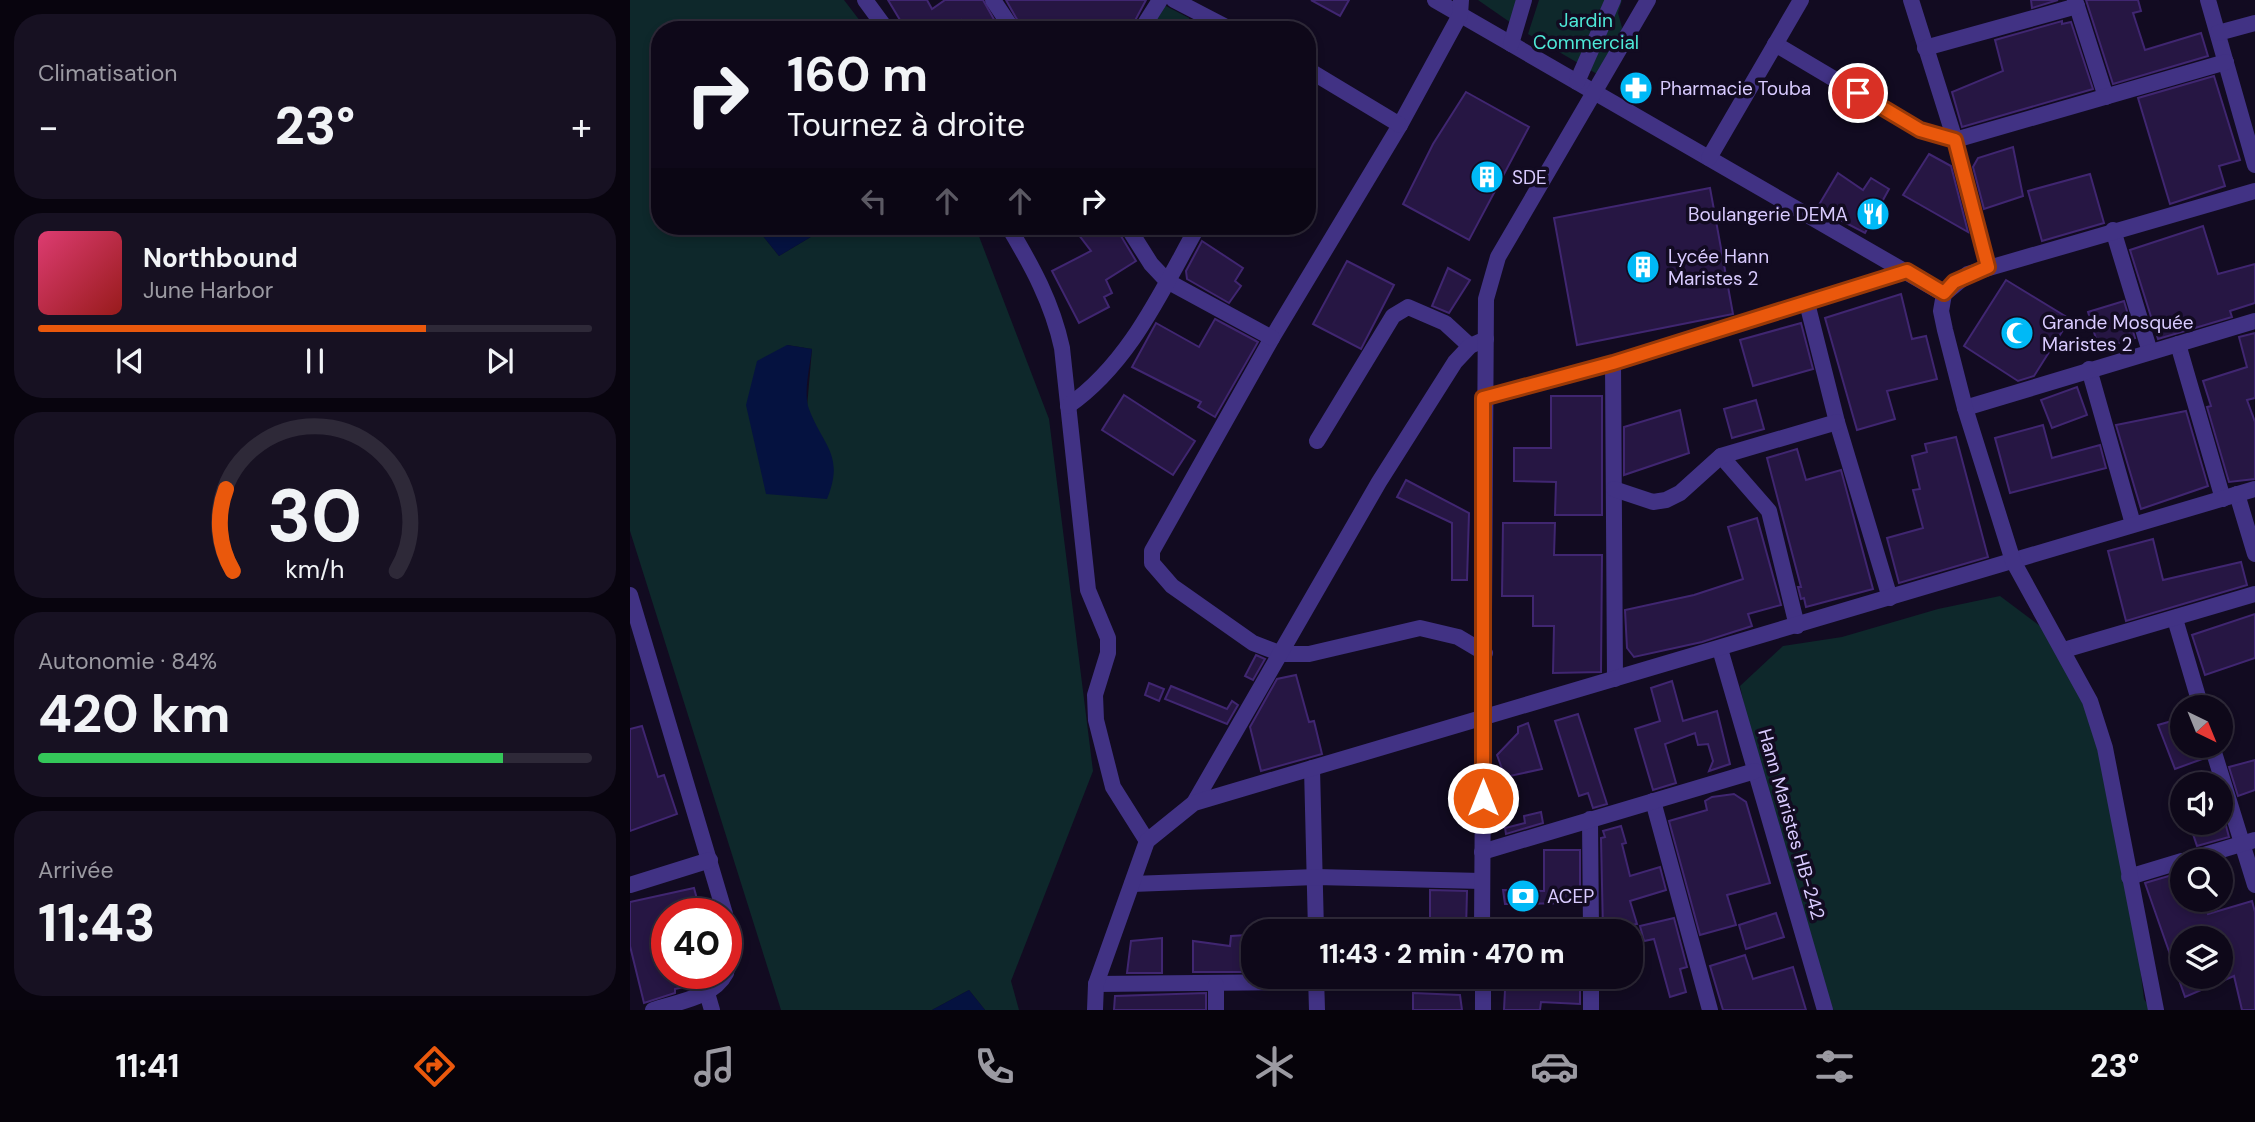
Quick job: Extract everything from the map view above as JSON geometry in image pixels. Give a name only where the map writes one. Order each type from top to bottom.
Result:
[{"type":"street","points":[[865,0],[880,21]]},
{"type":"street","points":[[993,0],[1007,21]]},
{"type":"street","points":[[1147,21],[1160,0]]},
{"type":"street","points":[[1174,0],[1200,21]]},
{"type":"street","points":[[1435,0],[1460,7],[1511,44],[1944,293]]},
{"type":"street","points":[[1511,44],[1524,0]]},
{"type":"street","points":[[1577,82],[1613,0]]},
{"type":"street","points":[[1482,919],[1485,653],[1483,398],[1486,299],[1498,257],[1648,0]]},
{"type":"street","points":[[1709,158],[1801,0]]},
{"type":"street","points":[[1911,0],[1955,140],[1988,267]]},
{"type":"street","points":[[2208,0],[2252,143],[2255,165]]},
{"type":"street","points":[[1925,48],[2076,3],[2106,97]]},
{"type":"street","points":[[1460,7],[1400,125],[1272,338],[1152,551],[1152,563],[1172,586],[1233,629],[1253,643],[1282,654],[1309,654],[1420,628],[1458,637],[1485,653]]},
{"type":"street","points":[[2218,33],[2255,23]]},
{"type":"street","points":[[1775,44],[1920,130],[1955,140],[2226,62]]},
{"type":"street","points":[[1316,74],[1400,125]]},
{"type":"street","points":[[2156,1010],[2105,748],[2090,701],[2013,561],[1965,408],[1941,312],[1944,293],[1954,282],[1988,267],[2255,191]]},
{"type":"street","points":[[2113,230],[2150,352]]},
{"type":"street","points":[[1013,235],[1039,278],[1055,313],[1088,590],[1108,638],[1108,653],[1095,695],[1096,720],[1113,787],[1147,841]]},
{"type":"street","points":[[1133,235],[1151,264],[1167,281],[1272,338]]},
{"type":"street","points":[[1068,406],[1091,389],[1115,365],[1193,235]]},
{"type":"street","points":[[1483,398],[1613,363],[1907,271]]},
{"type":"street","points":[[1807,303],[1837,422],[1890,598]]},
{"type":"street","points":[[1317,441],[1399,310],[1408,307],[1445,323],[1470,346]]},
{"type":"street","points":[[1965,408],[2255,321]]},
{"type":"street","points":[[1095,1010],[1096,984],[1147,841],[1194,803],[1379,482],[1455,362],[1470,346],[1486,339]]},
{"type":"street","points":[[2178,344],[2230,497],[2255,554]]},
{"type":"street","points":[[1613,363],[1615,679]]},
{"type":"street","points":[[2089,369],[2133,524]]},
{"type":"street","points":[[1614,489],[1653,502],[1666,500],[1680,493],[1721,456],[1837,422]]},
{"type":"street","points":[[1721,456],[1769,511],[1797,626]]},
{"type":"street","points":[[1194,803],[2255,489]]},
{"type":"street","points":[[2064,650],[2255,594]]},
{"type":"street","points":[[630,596],[721,898]]},
{"type":"street","points":[[2175,619],[2197,695]]},
{"type":"street","name":"Hann Maristes HB-242","points":[[1720,649],[1825,1010]]},
{"type":"street","points":[[2217,758],[2249,842],[2255,885]]},
{"type":"street","points":[[1312,768],[1316,919]]},
{"type":"street","points":[[1482,852],[1755,771]]},
{"type":"street","points":[[1653,802],[1710,1010]]},
{"type":"street","points":[[1590,819],[1591,919]]},
{"type":"street","points":[[2225,849],[2249,842]]},
{"type":"street","points":[[630,884],[710,860]]},
{"type":"street","points":[[2129,877],[2170,865]]},
{"type":"street","points":[[1132,884],[1316,877],[1482,881]]},
{"type":"street","points":[[1096,984],[1241,984]]},
{"type":"street","points":[[1216,985],[1216,1010]]},
{"type":"street","points":[[653,1010],[712,989]]},
{"type":"street","points":[[1317,989],[1317,1010]]},
{"type":"street","points":[[1483,989],[1483,1010]]},
{"type":"street","points":[[1591,989],[1591,1010]]},
{"type":"street","points":[[707,993],[712,1010]]},
{"type":"green space","points":[[630,0],[844,0],[860,21],[651,21],[651,235],[762,235],[779,256],[814,235],[978,235],[1049,419],[1093,771],[1011,981],[1019,1010],[985,1010],[969,990],[932,1010],[781,1010],[630,531]],"holes":[[[787,345],[812,349],[807,407]]]},
{"type":"green space","name":"Jardin Commercial","points":[[1478,0],[1522,0],[1514,25]]},
{"type":"green space","name":"Jardin Commercial","points":[[1539,0],[1622,0],[1618,13],[1623,31],[1597,74],[1528,34]]},
{"type":"green space","points":[[1166,6],[1189,18],[1190,21],[1151,21],[1158,9]]},
{"type":"green space","points":[[2000,596],[2048,632],[2088,708],[2103,760],[2133,911],[2144,999],[2151,1010],[1830,1010],[1755,756],[1740,686],[1783,646],[1842,637],[1938,609]]},
{"type":"shaded area","points":[[762,235],[814,235],[779,256]]},
{"type":"shaded area","points":[[787,345],[812,349],[807,403],[833,461],[834,472],[827,499],[766,494],[746,405],[757,361]]},
{"type":"shaded area","points":[[969,990],[985,1010],[932,1010]]},
{"type":"building","points":[[888,0],[927,0],[932,9],[945,0],[983,0],[995,21],[961,20],[901,21]]},
{"type":"building","points":[[1006,0],[1146,0],[1135,21],[1018,21]]},
{"type":"building","points":[[1311,0],[1349,0],[1340,16]]},
{"type":"building","points":[[2031,0],[2058,0],[2032,8]]},
{"type":"building","points":[[2086,0],[2138,0],[2141,11],[2133,13],[2145,50],[2201,33],[2208,56],[2113,84]]},
{"type":"building","points":[[2062,21],[2062,24],[2071,22],[2093,89],[1962,127],[1952,92],[2003,71],[1995,40]]},
{"type":"building","points":[[2214,76],[2240,160],[2219,166],[2225,186],[2170,204],[2138,98]]},
{"type":"building","points":[[1466,92],[1529,127],[1469,240],[1403,204],[1433,144]]},
{"type":"building","points":[[2013,147],[2023,196],[1984,209],[1973,167],[1978,158]]},
{"type":"building","points":[[1929,154],[1951,166],[1968,232],[1903,195]]},
{"type":"building","points":[[1838,173],[1863,190],[1871,178],[1889,189],[1865,233],[1817,208]]},
{"type":"building","points":[[2090,174],[2104,223],[2042,241],[2028,191]]},
{"type":"building","name":"Lycée Hann Maristes 2","points":[[1710,188],[1733,314],[1577,345],[1554,218]]},
{"type":"building","points":[[2203,226],[2218,274],[2255,264],[2255,303],[2230,311],[2232,317],[2158,339],[2130,250]]},
{"type":"building","points":[[1079,235],[1120,235],[1136,261],[1106,280],[1112,293],[1104,297],[1109,307],[1079,323],[1052,271],[1091,251]]},
{"type":"building","points":[[1202,241],[1243,268],[1235,281],[1241,286],[1229,303],[1187,279],[1186,271]]},
{"type":"building","points":[[1347,261],[1394,285],[1361,349],[1313,324]]},
{"type":"building","points":[[1448,268],[1470,280],[1449,313],[1432,306]]},
{"type":"building","name":"Grande Mosquée Maristes 2","points":[[2006,280],[2070,319],[2034,376],[2018,381],[1964,346]]},
{"type":"building","points":[[1901,294],[1912,339],[1926,336],[1937,379],[1887,391],[1895,419],[1857,430],[1825,318]]},
{"type":"building","points":[[2124,301],[2135,338],[2099,349],[2088,312]]},
{"type":"building","points":[[1215,319],[1258,342],[1215,417],[1198,407],[1201,402],[1132,367],[1156,323],[1199,347]]},
{"type":"building","points":[[1801,323],[1813,369],[1753,386],[1740,340]]},
{"type":"building","points":[[2255,333],[2255,398],[2247,400],[2255,422],[2255,479],[2229,482],[2207,407],[2211,406],[2203,381],[2247,367],[2239,337]]},
{"type":"building","points":[[2077,387],[2087,415],[2052,428],[2041,400]]},
{"type":"building","points":[[1124,395],[1195,441],[1173,475],[1102,430]]},
{"type":"building","points":[[1551,396],[1602,396],[1602,515],[1555,515],[1556,482],[1514,481],[1514,448],[1551,448]]},
{"type":"building","points":[[1756,400],[1764,429],[1732,438],[1724,409]]},
{"type":"building","points":[[1680,410],[1689,453],[1624,475],[1624,427]]},
{"type":"building","points":[[2186,411],[2208,486],[2141,509],[2116,425]]},
{"type":"building","points":[[2043,425],[2052,458],[2100,445],[2106,468],[2010,493],[1995,438]]},
{"type":"building","points":[[1956,437],[1988,557],[1899,583],[1887,538],[1923,528],[1913,490],[1920,489],[1912,456],[1927,452],[1925,444]]},
{"type":"building","points":[[1797,449],[1806,480],[1841,470],[1873,589],[1806,607],[1804,598],[1801,599],[1798,587],[1801,587],[1767,458]]},
{"type":"building","points":[[1406,480],[1469,513],[1467,580],[1452,580],[1452,523],[1397,497]]},
{"type":"building","points":[[1757,518],[1781,605],[1748,614],[1752,626],[1702,642],[1634,657],[1627,648],[1625,610],[1694,595],[1743,579],[1728,527]]},
{"type":"building","points":[[1503,523],[1555,523],[1554,555],[1602,555],[1601,672],[1553,673],[1554,626],[1533,626],[1533,596],[1502,596]]},
{"type":"building","points":[[2153,539],[2163,580],[2241,562],[2247,585],[2126,621],[2108,551]]},
{"type":"building","points":[[2255,614],[2255,658],[2205,675],[2192,635]]},
{"type":"building","points":[[1256,655],[1265,659],[1253,680],[1245,676]]},
{"type":"building","points":[[1296,675],[1309,722],[1314,721],[1322,754],[1261,771],[1250,727],[1277,679]]},
{"type":"building","points":[[1672,681],[1683,721],[1717,711],[1730,764],[1709,771],[1713,761],[1708,744],[1698,745],[1695,733],[1665,744],[1676,783],[1653,790],[1635,729],[1660,721],[1651,688]]},
{"type":"building","points":[[1149,683],[1164,689],[1159,701],[1145,695]]},
{"type":"building","points":[[1171,686],[1227,709],[1232,701],[1238,705],[1227,724],[1165,699]]},
{"type":"building","points":[[1578,714],[1607,804],[1593,808],[1588,793],[1579,796],[1555,721]]},
{"type":"building","points":[[2170,722],[2170,756],[2158,725]]},
{"type":"building","points":[[1528,723],[1542,769],[1505,777],[1497,755],[1518,733],[1518,727]]},
{"type":"building","points":[[642,726],[658,777],[664,775],[677,814],[630,831],[630,729]]},
{"type":"building","points":[[2171,758],[2205,758],[2175,769]]},
{"type":"building","points":[[2255,760],[2255,790],[2238,796],[2233,772],[2229,767]]},
{"type":"building","points":[[1734,794],[1746,802],[1770,883],[1727,895],[1736,925],[1700,935],[1669,821],[1707,810],[1705,801],[1712,797]]},
{"type":"building","points":[[1541,812],[1543,823],[1506,834],[1505,828],[1525,823],[1524,816]]},
{"type":"building","points":[[1621,826],[1626,843],[1622,844],[1630,876],[1660,867],[1666,890],[1630,901],[1635,919],[1603,919],[1603,831]]},
{"type":"building","points":[[2193,835],[2228,835],[2229,837],[2197,846]]},
{"type":"building","points":[[1544,850],[1580,850],[1580,903],[1505,904],[1503,890],[1544,891]]},
{"type":"building","points":[[2170,876],[2170,912],[2233,912],[2233,907],[2252,901],[2255,912],[2255,1010],[2242,1010],[2233,976],[2233,926],[2170,926],[2170,954],[2145,883]]},
{"type":"building","points":[[694,888],[697,898],[651,898],[651,989],[675,989],[675,993],[644,1003],[630,946],[630,902]]},
{"type":"building","points":[[1430,890],[1467,891],[1466,919],[1430,919]]},
{"type":"building","points":[[1776,913],[1784,937],[1746,949],[1739,925]]},
{"type":"building","points":[[1674,918],[1687,967],[1680,969],[1686,992],[1670,997],[1654,939],[1644,941],[1643,925]]},
{"type":"building","points":[[1241,935],[1241,972],[1193,972],[1193,941],[1230,946],[1231,936]]},
{"type":"building","points":[[1162,938],[1162,973],[1127,973],[1131,941]]},
{"type":"building","points":[[1745,955],[1753,979],[1793,967],[1806,1010],[1723,1010],[1710,966]]},
{"type":"building","points":[[1580,989],[1580,1004],[1541,1002],[1540,1010],[1504,1010],[1505,990]]},
{"type":"building","points":[[2182,989],[2204,989],[2185,997]]},
{"type":"building","points":[[1206,993],[1206,1010],[1114,1010],[1115,996]]},
{"type":"building","points":[[1413,993],[1460,995],[1462,1010],[1413,1010]]},
{"type":"place","name":"Pharmacie Touba","points":[[1636,88]]},
{"type":"place","name":"SDE","points":[[1487,177]]},
{"type":"place","name":"Boulangerie DEMA","points":[[1873,214]]},
{"type":"place","name":"Lycée Hann Maristes 2","points":[[1643,267]]},
{"type":"place","name":"Grande Mosquée Maristes 2","points":[[2017,333]]},
{"type":"place","name":"ACEP","points":[[1523,896]]},
{"type":"route","points":[[1483,798],[1483,398],[1613,363],[1907,271],[1944,293],[1954,282],[1988,267],[1955,140],[1920,130],[1858,93]]}]
